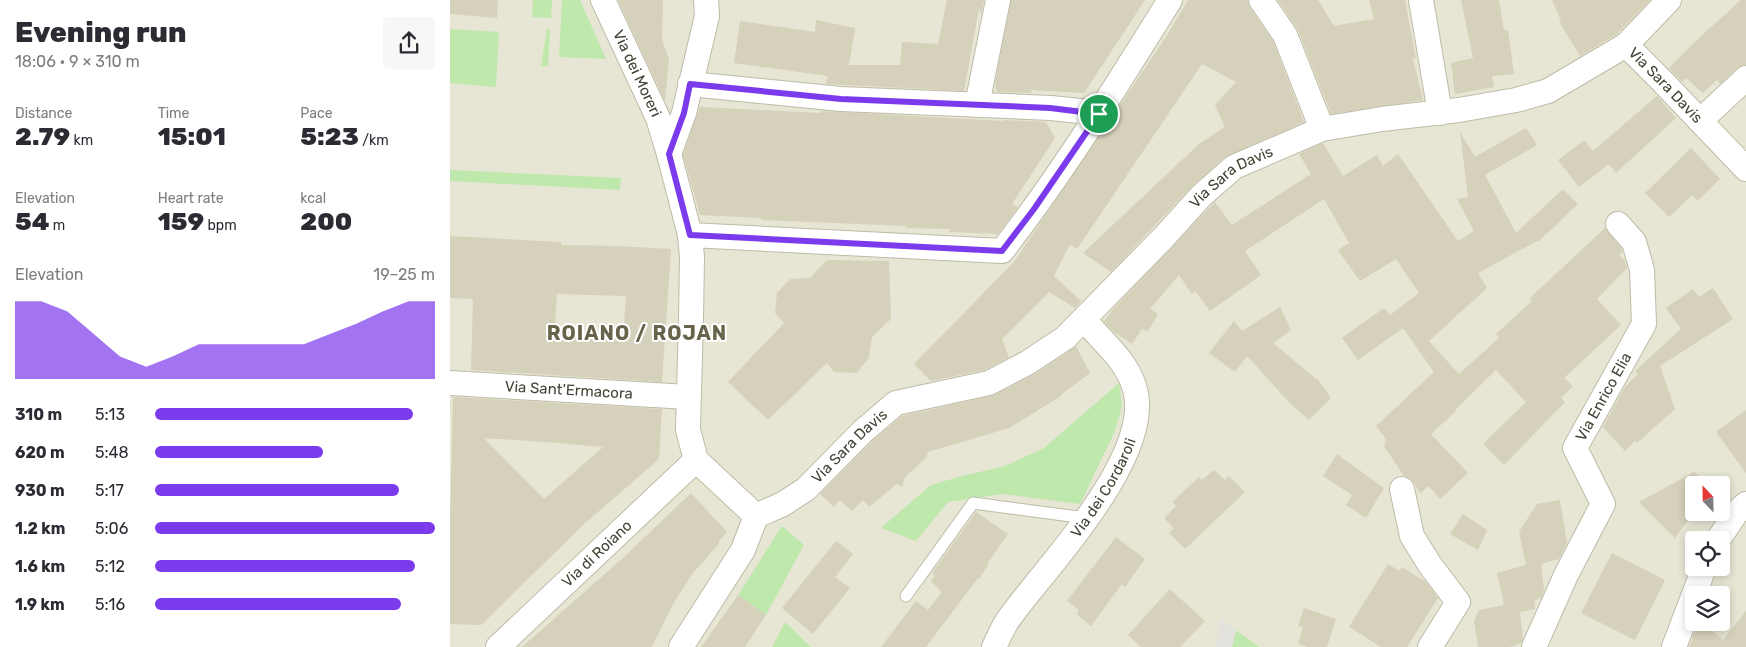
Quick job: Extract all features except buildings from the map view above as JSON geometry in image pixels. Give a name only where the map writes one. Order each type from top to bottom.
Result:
[{"type":"street","name":"Via dei Moreri","points":[[603,0],[658,118],[690,235],[692,318],[688,430],[696,460]]},
{"type":"street","points":[[669,154],[684,113],[707,16],[706,0]]},
{"type":"street","points":[[976,105],[998,0]]},
{"type":"street","points":[[690,235],[1002,251],[1034,209],[1099,114],[1170,0]]},
{"type":"street","points":[[1261,0],[1286,35],[1322,129]]},
{"type":"street","points":[[1421,0],[1440,114]]},
{"type":"street","points":[[1626,45],[1669,0]]},
{"type":"street","name":"Via Sara Davis","points":[[756,516],[783,504],[806,489],[862,432],[896,403],[990,383],[1027,363],[1065,338],[1201,196],[1234,167],[1322,129],[1382,119],[1440,114],[1516,100],[1548,91],[1626,45],[1746,169]]},
{"type":"street","points":[[1700,121],[1746,78]]},
{"type":"street","points":[[690,84],[841,99],[1050,108],[1099,114]]},
{"type":"street","name":"Via Enrico Elia","points":[[1534,647],[1566,575],[1604,504],[1575,448],[1644,324],[1642,270],[1634,242],[1618,224]]},
{"type":"street","name":"Via dei Cordaroli","points":[[994,647],[1009,618],[1070,543],[1110,484],[1126,450],[1138,407],[1134,386],[1126,367],[1084,319]]},
{"type":"street","name":"Via Sant'Ermacora","points":[[450,383],[688,397]]},
{"type":"street","points":[[681,647],[743,550],[756,516],[696,460]]},
{"type":"street","name":"Via di Roiano","points":[[498,647],[696,460]]},
{"type":"street","points":[[1402,489],[1412,536],[1430,565],[1458,602],[1430,647]]},
{"type":"street","points":[[1724,531],[1736,513],[1746,504]]},
{"type":"street","points":[[1674,647],[1701,576]]},
{"type":"lane","points":[[906,596],[973,503],[1086,518]]},
{"type":"shaded area","points":[[450,0],[1746,0],[1746,647],[450,647]]},
{"type":"shaded area","points":[[1221,619],[1236,630],[1232,647],[1215,647]]},
{"type":"green space","points":[[533,0],[552,0],[551,18],[532,17]]},
{"type":"green space","points":[[562,0],[580,0],[606,59],[559,57]]},
{"type":"green space","points":[[450,29],[499,32],[496,87],[450,83]]},
{"type":"green space","points":[[547,29],[550,29],[548,66],[541,66]]},
{"type":"green space","points":[[450,170],[621,178],[620,190],[450,181]]},
{"type":"green space","points":[[1119,383],[1122,406],[1114,433],[1080,504],[1002,494],[948,502],[916,541],[881,528],[931,485],[1005,466],[1044,448]]},
{"type":"green space","points":[[782,526],[804,545],[766,615],[738,595]]},
{"type":"green space","points":[[785,622],[811,647],[772,647]]},
{"type":"green space","points":[[1236,630],[1259,647],[1232,647]]},
{"type":"district","name":"ROIANO / ROJAN","points":[[637,333]]},
{"type":"route","points":[[690,84],[841,99],[1050,108],[1099,114],[1034,209],[1002,251],[690,235],[669,154],[684,113],[690,84]]}]
